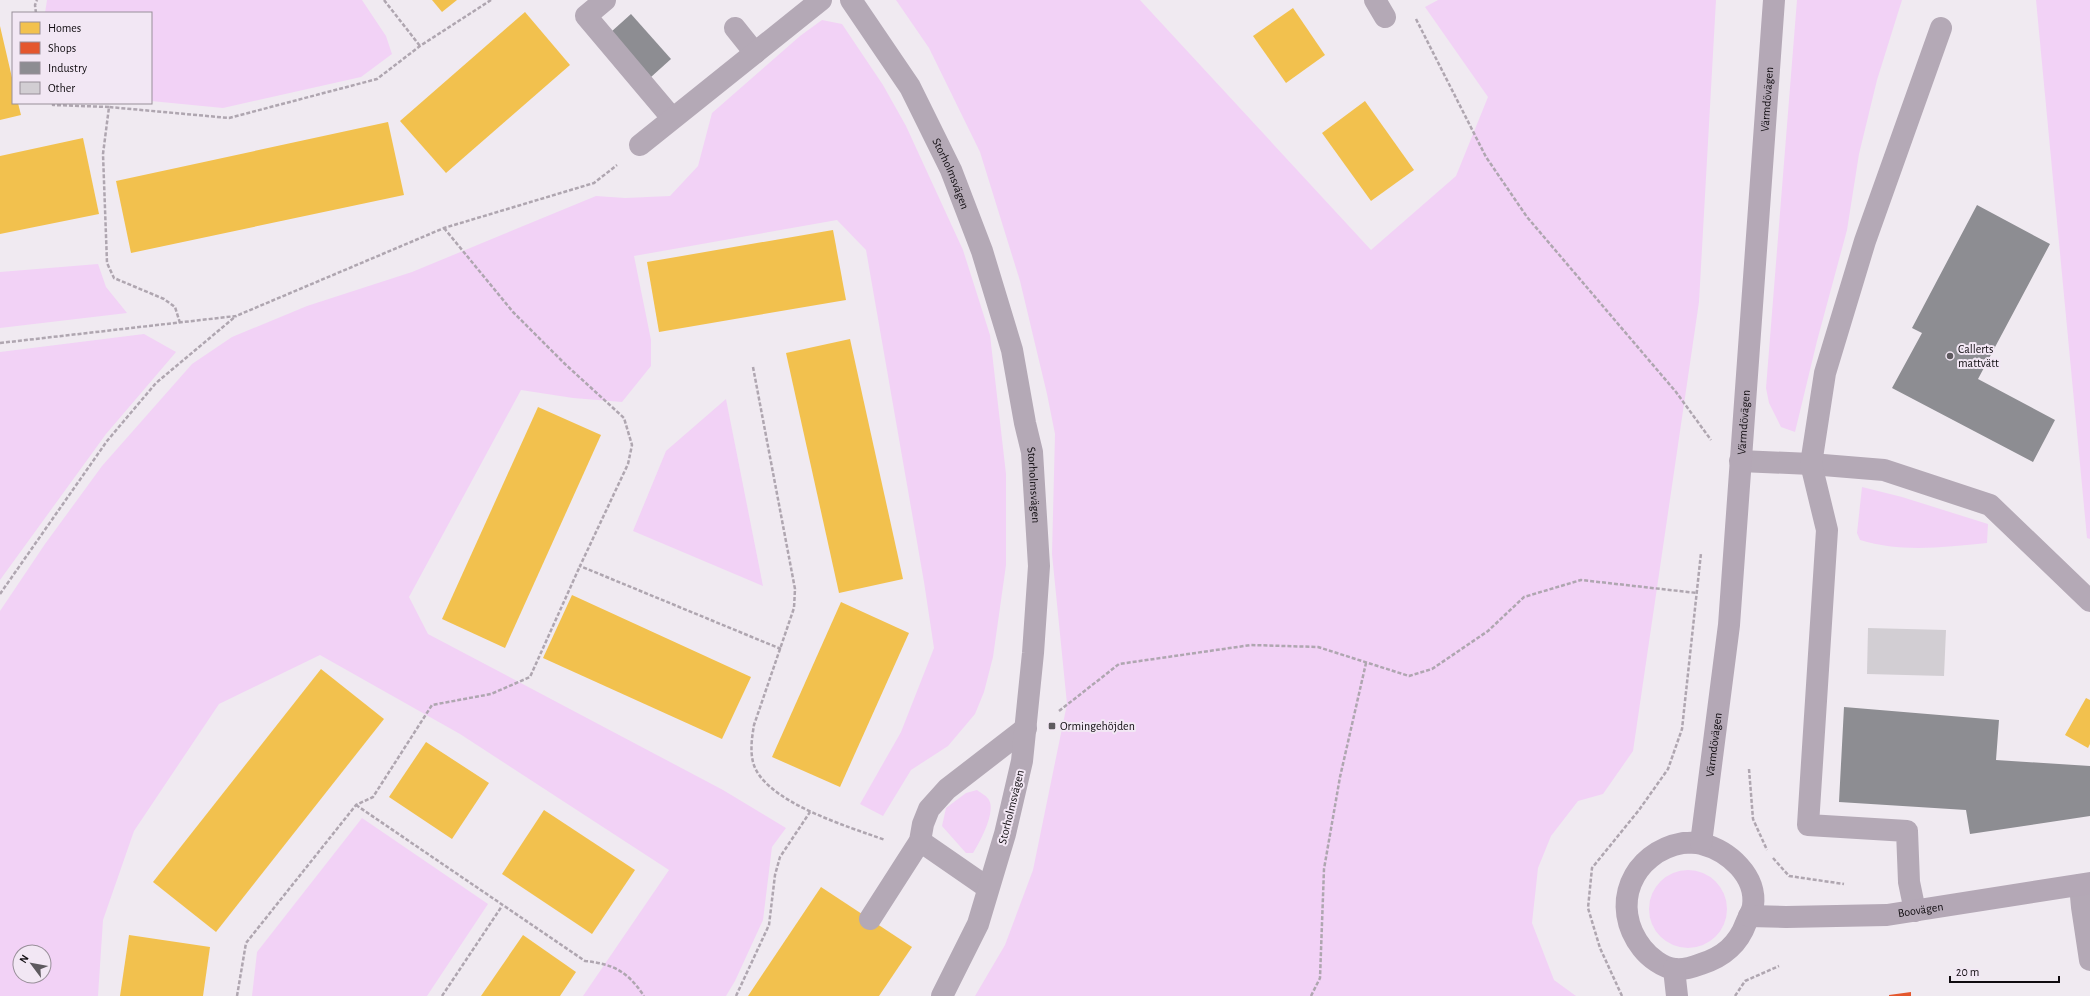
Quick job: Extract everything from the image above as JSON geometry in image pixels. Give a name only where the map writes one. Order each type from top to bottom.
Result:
[{"type":"main road","name":"Värmdövägen","points":[[1701,844],[1729,625],[1774,0]]},
{"type":"main road","points":[[1683,843],[1701,844],[1714,849],[1744,870],[1752,893],[1753,907],[1749,916],[1741,937],[1720,957],[1695,967],[1674,969],[1654,960],[1638,943],[1630,930],[1626,912],[1628,891],[1638,869],[1652,855],[1672,845],[1683,843]]},
{"type":"main road","name":"Boovägen","points":[[1749,916],[1786,917],[1887,915],[2085,884]]},
{"type":"main road","points":[[1674,969],[1677,996]]},
{"type":"street","points":[[605,0],[586,16],[672,118]]},
{"type":"street","points":[[640,145],[821,0]]},
{"type":"street","name":"Storholmsvägen","points":[[850,0],[910,87],[951,170],[982,251],[1012,350],[1025,423],[1032,452],[1039,566],[1033,653],[1022,761],[1005,834],[978,924],[942,996]]},
{"type":"street","points":[[735,28],[755,53]]},
{"type":"street","points":[[1914,911],[1909,882],[1907,831],[1808,824],[1827,530],[1812,464],[1828,365],[1865,241],[1941,28]]},
{"type":"street","points":[[1740,461],[1812,464],[1884,470],[1990,505],[2090,601]]},
{"type":"street","points":[[870,919],[920,841],[923,824],[929,809],[947,789],[1026,728]]},
{"type":"street","points":[[920,841],[988,888]]},
{"type":"street","points":[[2085,884],[2082,907],[2090,960]]},
{"type":"path","points":[[36,12],[35,5],[37,0]]},
{"type":"path","points":[[384,0],[420,46]]},
{"type":"path","points":[[54,104],[108,107],[229,118],[377,79],[420,46],[491,0]]},
{"type":"path","points":[[1415,19],[1486,157],[1527,217],[1676,392],[1713,442]]},
{"type":"path","points":[[108,107],[103,154],[107,262],[114,278],[164,299],[175,307],[180,323]]},
{"type":"path","points":[[0,343],[236,316],[444,228],[594,183],[640,145]]},
{"type":"path","points":[[237,996],[246,943],[356,805],[373,797],[432,705],[491,694],[530,677],[628,464],[632,445],[624,418],[565,364],[513,312],[444,228]]},
{"type":"path","points":[[0,594],[107,441],[156,383],[236,316]]},
{"type":"path","points":[[754,367],[795,589],[794,608],[754,725],[752,743],[753,762],[761,777],[773,789],[789,800],[810,812],[888,841]]},
{"type":"path","points":[[580,566],[781,649]]},
{"type":"path","points":[[1059,711],[1119,664],[1177,654],[1251,645],[1318,647],[1409,676],[1432,668],[1488,631],[1524,597],[1581,580],[1697,593]]},
{"type":"path","points":[[1311,996],[1320,978],[1324,869],[1340,777],[1366,663]]},
{"type":"path","points":[[356,805],[584,961],[609,965],[623,972],[635,982],[644,996]]},
{"type":"path","points":[[736,996],[769,925],[774,875],[780,857],[810,812]]},
{"type":"path","points":[[442,996],[502,906]]},
{"type":"path","points":[[1735,996],[1745,981],[1779,966]]},
{"type":"shaded area","points":[[47,0],[362,0],[386,36],[392,54],[361,77],[223,108],[152,101],[152,12],[45,12]]},
{"type":"shaded area","points":[[896,0],[1140,0],[1371,250],[1456,176],[1488,97],[1425,7],[1438,0],[1716,0],[1699,302],[1633,751],[1603,794],[1578,801],[1551,836],[1538,868],[1532,923],[1554,980],[1576,996],[975,996],[1005,945],[1033,870],[1067,704],[1052,554],[1055,434],[1020,281],[980,152],[929,48]]},
{"type":"shaded area","points":[[1797,0],[1902,0],[1877,80],[1859,154],[1847,230],[1817,341],[1795,432],[1781,427],[1769,403],[1766,388]]},
{"type":"shaded area","points":[[2036,0],[2090,0],[2090,539],[2087,538]]},
{"type":"shaded area","points":[[822,20],[842,24],[883,85],[906,126],[963,250],[990,335],[1006,474],[1006,565],[993,657],[984,692],[975,714],[948,746],[911,770],[883,816],[860,804],[901,732],[934,648],[924,582],[866,250],[837,220],[634,256],[651,340],[651,366],[622,402],[573,398],[521,390],[409,597],[428,634],[723,790],[786,828],[772,847],[763,920],[735,981],[726,996],[583,996],[669,870],[460,734],[320,655],[219,704],[134,831],[103,920],[98,996],[0,996],[0,611],[45,544],[102,466],[192,364],[232,337],[307,306],[412,272],[596,196],[625,198],[670,196],[698,166],[712,113],[800,36]]},
{"type":"shaded area","points":[[98,264],[106,287],[127,313],[0,328],[0,272]]},
{"type":"shaded area","points":[[144,334],[176,352],[106,434],[0,580],[0,352]]},
{"type":"shaded area","points":[[726,399],[763,586],[633,531],[666,451]]},
{"type":"shaded area","points":[[1862,487],[1902,497],[1988,524],[1987,543],[1907,548],[1892,547],[1860,540],[1857,533]]},
{"type":"shaded area","points":[[977,790],[989,800],[991,805],[989,819],[983,835],[973,853],[966,853],[942,826],[946,808],[966,793]]},
{"type":"shaded area","points":[[362,818],[488,904],[427,996],[252,996],[257,952]]},
{"type":"shaded area","points":[[1688,870],[1703,873],[1710,877],[1720,887],[1724,894],[1727,909],[1724,924],[1720,931],[1710,941],[1703,945],[1688,948],[1673,945],[1666,941],[1656,931],[1652,924],[1649,909],[1652,894],[1656,887],[1666,877],[1673,873]]},
{"type":"building: Homes","points":[[432,0],[457,0],[442,12]]},
{"type":"building: Homes","points":[[1293,8],[1325,55],[1286,83],[1253,36]]},
{"type":"building: Homes","points":[[525,12],[570,65],[446,173],[400,121]]},
{"type":"building: Homes","points":[[0,26],[12,78],[12,104],[18,104],[21,115],[0,120]]},
{"type":"building: Homes","points":[[1365,101],[1414,170],[1371,201],[1322,133]]},
{"type":"building: Homes","points":[[388,122],[404,195],[131,253],[116,181]]},
{"type":"building: Homes","points":[[83,138],[99,214],[0,234],[0,156]]},
{"type":"building: Homes","points":[[833,230],[846,300],[659,332],[647,262]]},
{"type":"building: Homes","points":[[850,339],[903,579],[839,593],[786,353]]},
{"type":"building: Homes","points":[[538,407],[601,435],[505,648],[442,619]]},
{"type":"building: Homes","points":[[572,595],[751,677],[722,739],[543,658]]},
{"type":"building: Homes","points":[[841,602],[909,633],[840,787],[772,757]]},
{"type":"building: Homes","points":[[321,669],[384,719],[216,932],[153,882]]},
{"type":"building: Homes","points":[[2086,698],[2090,700],[2090,744],[2088,748],[2065,735]]},
{"type":"building: Homes","points":[[426,742],[489,783],[452,839],[389,797]]},
{"type":"building: Homes","points":[[544,810],[635,870],[592,934],[502,874]]},
{"type":"building: Homes","points":[[821,887],[912,947],[879,996],[748,996]]},
{"type":"building: Homes","points":[[129,935],[210,947],[203,996],[120,996]]},
{"type":"building: Homes","points":[[523,935],[576,972],[560,996],[481,996]]},
{"type":"building: Shops","points":[[1911,992],[1911,996],[1889,996],[1889,995]]},
{"type":"building: Industry","points":[[631,14],[671,59],[651,77],[611,32]]},
{"type":"building: Industry","name":"Callerts mattvätt","points":[[1977,205],[2050,244],[1978,379],[2055,420],[2033,462],[1892,388],[1922,333],[1912,328]]},
{"type":"building: Industry","points":[[1844,707],[1999,720],[1996,760],[2090,766],[2090,816],[1970,834],[1966,810],[1839,802]]},
{"type":"building: Other","points":[[1868,628],[1946,630],[1944,676],[1867,674]]},
{"type":"place","name":"Callerts mattvätt","points":[[1950,356]]},
{"type":"place","name":"Ormingehöjden","points":[[1052,726]]}]
